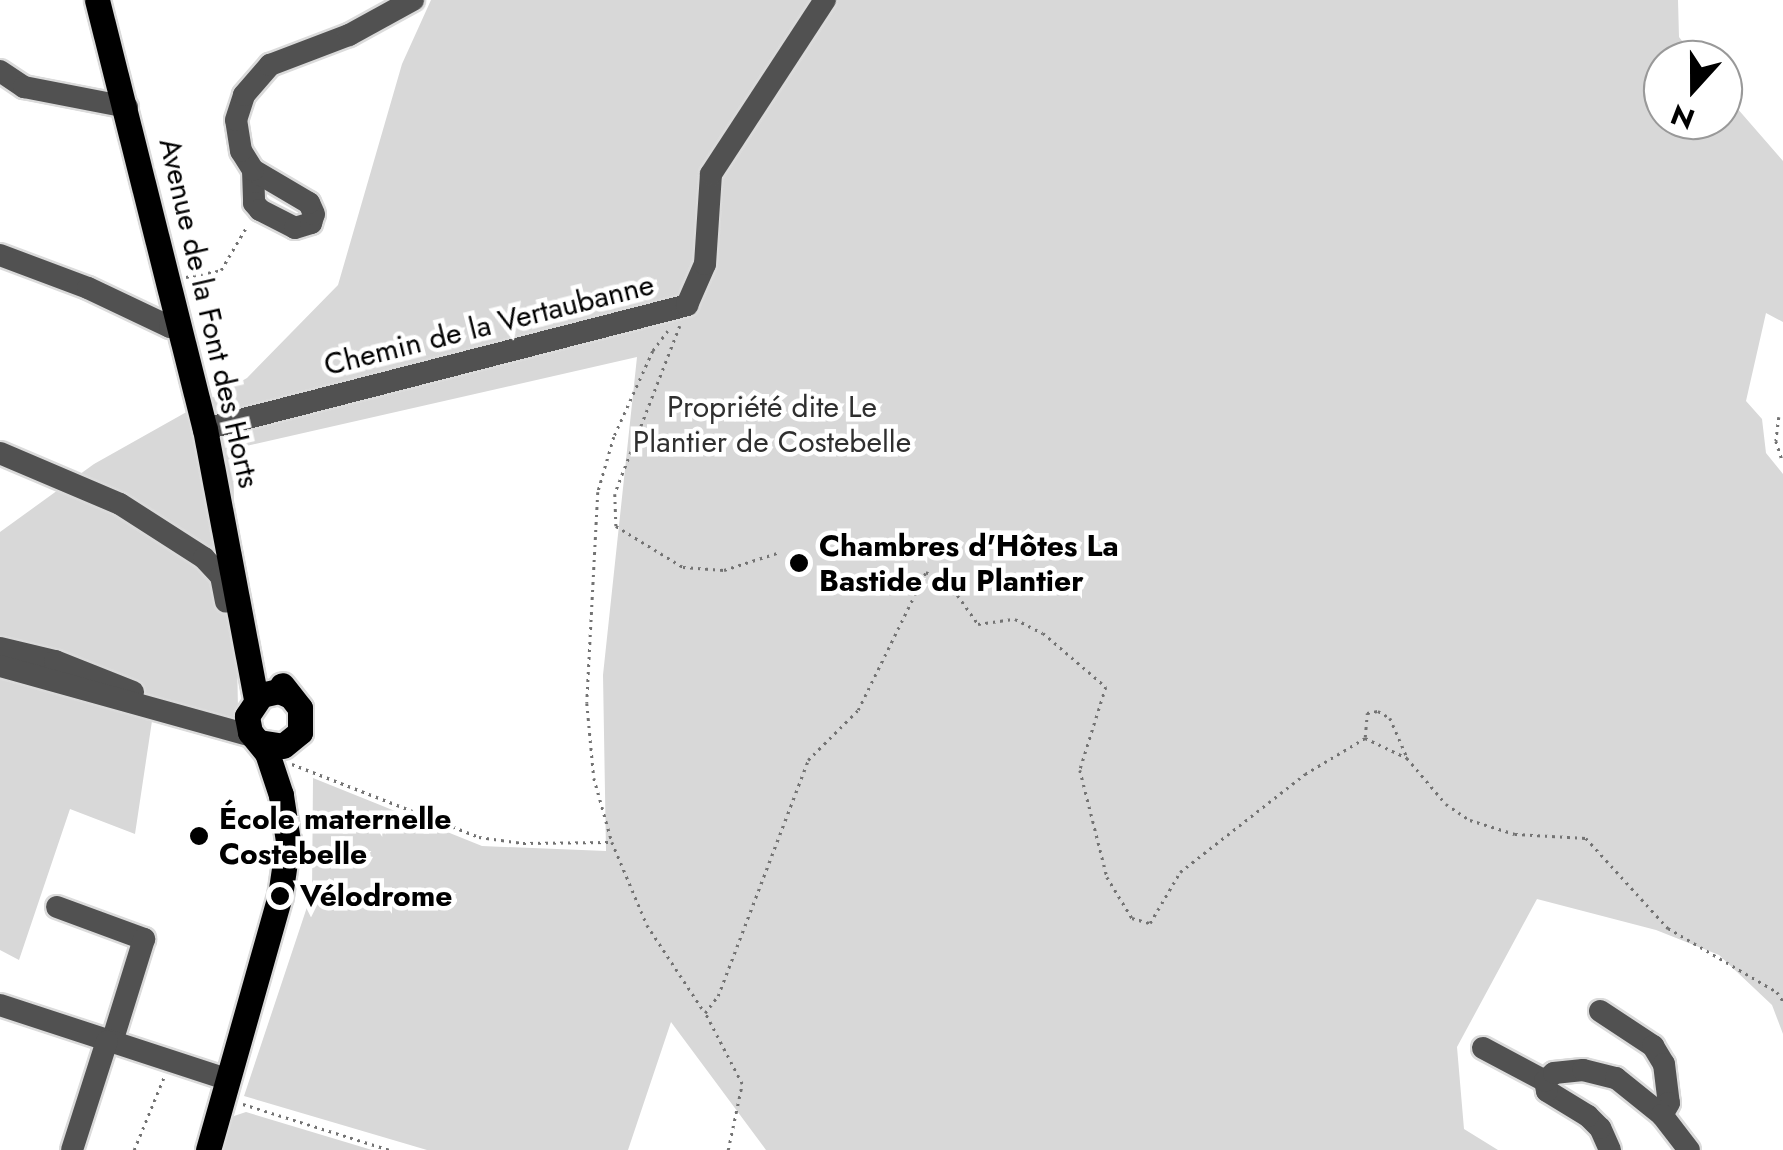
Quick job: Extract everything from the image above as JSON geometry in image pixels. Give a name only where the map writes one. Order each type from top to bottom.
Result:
[{"type":"main road","name":"Avenue de la Font des Horts","points":[[98,0],[128,107],[205,429],[247,643],[253,718],[280,794],[288,841],[280,896],[208,1150]]},
{"type":"main road","name":"Avenue de la Font des Horts","points":[[247,643],[290,696]]},
{"type":"main road","points":[[273,691],[290,696],[300,708],[302,724],[285,752],[270,747],[253,718],[273,691]]},
{"type":"main road","name":"Avenue de la Font des Horts","points":[[280,794],[285,752]]},
{"type":"street","points":[[253,170],[309,203],[314,214],[307,227],[295,228],[258,208],[253,170],[241,150],[236,120],[244,95],[262,73],[292,54],[349,35],[413,0]]},
{"type":"street","name":"Chemin de la Vertaubanne","points":[[205,429],[687,305],[705,264],[711,174],[825,0]]},
{"type":"street","points":[[0,71],[24,86],[128,107]]},
{"type":"street","points":[[0,255],[88,288],[170,327],[179,326]]},
{"type":"street","points":[[0,454],[120,504],[216,568],[253,718]]},
{"type":"street","points":[[0,648],[55,661],[186,710],[253,718]]},
{"type":"street","points":[[0,666],[253,718]]},
{"type":"street","points":[[57,907],[144,939],[72,1150]]},
{"type":"street","points":[[0,1004],[110,1042],[223,1090]]},
{"type":"street","points":[[1600,1011],[1653,1046],[1664,1064],[1668,1103],[1662,1115]]},
{"type":"street","points":[[1484,1048],[1545,1082],[1547,1092],[1600,1128],[1610,1150]]},
{"type":"street","points":[[1545,1082],[1566,1070],[1598,1072],[1616,1078],[1662,1115],[1689,1150]]},
{"type":"path","points":[[169,280],[221,270],[258,208]]},
{"type":"path","points":[[687,305],[614,494],[616,526],[683,568],[724,570],[777,552]]},
{"type":"path","points":[[687,305],[653,351],[614,436],[598,492],[588,703],[594,778],[612,842],[647,925],[705,1013],[742,1084],[728,1150]]},
{"type":"path","points":[[1779,417],[1776,440],[1783,462]]},
{"type":"path","points":[[705,1013],[718,996],[808,760],[858,710],[926,572],[950,582],[978,624],[1015,619],[1043,633],[1106,686],[1080,770],[1107,876],[1132,918],[1150,923],[1180,872],[1305,774],[1365,738]]},
{"type":"path","points":[[1365,738],[1366,714],[1378,711],[1390,718],[1407,758],[1446,804],[1470,820],[1515,834],[1586,838],[1668,928],[1783,994]]},
{"type":"path","points":[[1365,738],[1407,758]]},
{"type":"path","points":[[285,752],[478,837],[523,842],[612,842]]},
{"type":"path","points":[[1777,992],[1783,987]]},
{"type":"path","points":[[1777,992],[1783,1001]]},
{"type":"path","points":[[134,1150],[167,1070]]},
{"type":"path","points":[[223,1090],[390,1150]]},
{"type":"green space","name":"Propriété dite Le Plantier de Costebelle","points":[[431,0],[1678,0],[1681,40],[1643,40],[1643,140],[1743,140],[1743,115],[1783,161],[1783,322],[1766,313],[1746,401],[1762,419],[1766,453],[1783,474],[1783,1034],[1772,1005],[1719,955],[1656,930],[1537,899],[1457,1047],[1464,1129],[1498,1150],[766,1150],[671,1022],[628,1150],[427,1150],[244,1096],[312,892],[313,778],[482,846],[606,851],[603,675],[637,357],[233,449],[238,709],[247,750],[233,741],[152,721],[135,834],[70,809],[19,960],[0,950],[0,532],[94,464],[247,378],[338,285],[402,64]]},
{"type":"green space","points":[[246,1112],[372,1150],[222,1150],[231,1117]]},
{"type":"place","name":"Chambres d'Hôtes La Bastide du Plantier","points":[[799,563]]},
{"type":"place","name":"École maternelle Costebelle","points":[[199,836]]},
{"type":"place","name":"Vélodrome","points":[[280,896]]}]
